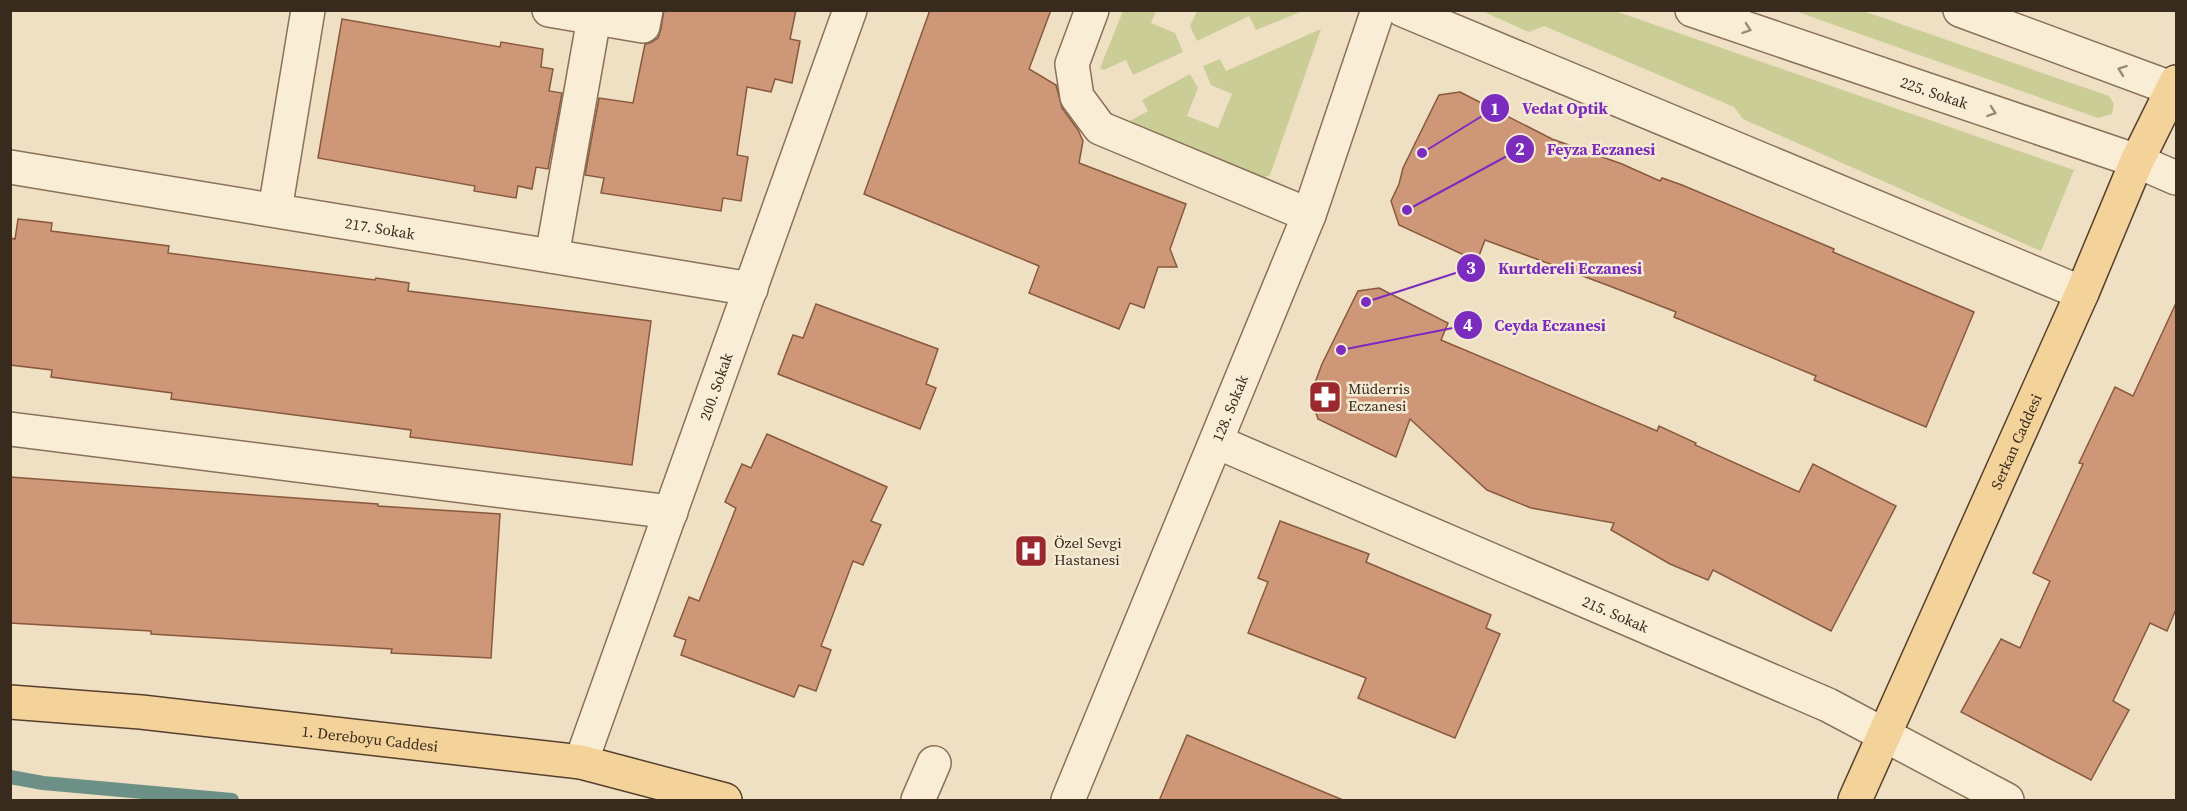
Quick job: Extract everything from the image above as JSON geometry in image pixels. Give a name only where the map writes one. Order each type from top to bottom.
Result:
[{"type":"main road","name":"Serkan Caddesi","points":[[1855,801],[2082,293],[2137,161],[2175,86]]},
{"type":"main road","name":"1. Dereboyu Caddesi","points":[[10,702],[141,712],[581,762],[725,801]]},
{"type":"street","points":[[275,210],[308,10]]},
{"type":"street","points":[[549,10],[644,26],[646,10]]},
{"type":"street","name":"200. Sokak","points":[[581,762],[850,10]]},
{"type":"street","points":[[1092,10],[1072,64],[1077,97],[1100,128],[1309,215]]},
{"type":"street","name":"128. Sokak","points":[[1068,801],[1309,215],[1378,10]]},
{"type":"street","points":[[1403,10],[2082,293]]},
{"type":"street","name":"225. Sokak","points":[[1692,10],[2137,161],[2176,178]]},
{"type":"street","points":[[1960,10],[2175,86]]},
{"type":"street","points":[[552,256],[594,18]]},
{"type":"street","name":"217. Sokak","points":[[10,167],[751,289]]},
{"type":"street","points":[[10,429],[671,512]]},
{"type":"street","name":"215. Sokak","points":[[1217,442],[1828,705],[2007,801]]},
{"type":"street","points":[[918,801],[934,763]]},
{"type":"green space","points":[[1197,10],[1303,11],[1256,30],[1249,16],[1197,41],[1190,26]]},
{"type":"green space","points":[[1123,11],[1156,11],[1151,23],[1175,33],[1183,52],[1133,75],[1126,60],[1104,70],[1100,68]]},
{"type":"green space","points":[[1482,11],[1615,11],[2074,170],[2041,251],[1743,119],[1734,107],[1544,26],[1529,32]]},
{"type":"green space","points":[[1795,11],[1863,11],[2109,96],[2114,104],[2112,114],[2098,118]]},
{"type":"green space","points":[[1321,29],[1270,175],[1262,178],[1126,127],[1126,123],[1148,111],[1142,100],[1190,74],[1198,88],[1187,116],[1218,128],[1232,94],[1211,85],[1203,66],[1220,59],[1226,71]]},
{"type":"building","points":[[664,10],[796,10],[790,39],[800,41],[792,83],[775,79],[771,92],[747,87],[737,155],[748,157],[741,201],[723,198],[721,211],[601,193],[604,178],[585,175],[599,98],[633,103],[645,44],[658,38]]},
{"type":"building","points":[[930,10],[1051,10],[1029,69],[1056,85],[1062,108],[1083,141],[1079,163],[1186,204],[1170,249],[1177,267],[1158,267],[1144,308],[1130,303],[1119,329],[1029,293],[1039,266],[864,194]]},
{"type":"building","points":[[342,19],[500,47],[501,42],[543,49],[541,67],[553,69],[549,91],[562,93],[548,169],[536,167],[532,189],[518,186],[516,198],[474,191],[475,186],[318,158]]},
{"type":"building","points":[[1460,92],[1552,139],[1622,164],[1660,181],[1662,178],[1682,185],[1834,249],[1833,252],[1974,312],[1926,427],[1814,380],[1816,376],[1674,317],[1676,312],[1607,285],[1485,240],[1477,261],[1399,225],[1391,201],[1403,168],[1439,95]]},
{"type":"building","points":[[18,219],[52,223],[51,231],[169,246],[168,253],[375,280],[376,278],[409,283],[408,291],[651,321],[632,465],[410,437],[411,430],[171,399],[172,393],[51,377],[52,370],[10,365],[10,238],[15,239]]},
{"type":"building","points":[[1379,288],[1448,323],[1441,340],[1657,431],[1659,426],[1696,443],[1695,445],[1799,492],[1813,464],[1896,506],[1831,631],[1713,570],[1708,580],[1670,564],[1611,530],[1614,523],[1531,508],[1487,490],[1410,419],[1396,457],[1318,419],[1310,396],[1322,364],[1358,291]]},
{"type":"building","points":[[2176,303],[2176,609],[2167,631],[2150,623],[2113,701],[2129,710],[2091,780],[1961,712],[2001,639],[2020,648],[2050,581],[2033,573],[2083,464],[2079,463],[2115,387],[2133,396]]},
{"type":"building","points":[[816,304],[938,349],[926,384],[936,388],[920,429],[778,374],[793,335],[803,338]]},
{"type":"building","points":[[767,434],[887,487],[871,521],[881,525],[863,565],[853,561],[821,646],[831,650],[816,691],[799,685],[794,697],[681,655],[686,640],[674,636],[689,597],[699,601],[736,508],[725,502],[742,464],[751,468]]},
{"type":"building","points":[[10,477],[500,514],[491,658],[391,653],[392,649],[10,623]]},
{"type":"building","points":[[1280,521],[1369,554],[1366,562],[1491,615],[1486,628],[1500,634],[1455,738],[1358,698],[1366,678],[1248,633],[1268,582],[1258,578]]},
{"type":"building","points":[[1187,735],[1343,800],[1343,801],[1159,801]]},
{"type":"waterway","points":[[10,777],[43,783],[232,800]]},
{"type":"place","name":"Vedat Optik","points":[[1422,153]]},
{"type":"place","name":"Feyza Eczanesi","points":[[1407,210]]},
{"type":"place","name":"Kurtdereli Eczanesi","points":[[1366,302]]},
{"type":"place","name":"Ceyda Eczanesi","points":[[1341,350]]},
{"type":"place","name":"Müderris Eczanesi","points":[[1325,397]]},
{"type":"place","name":"Özel Sevgi Hastanesi","points":[[1031,551]]}]
